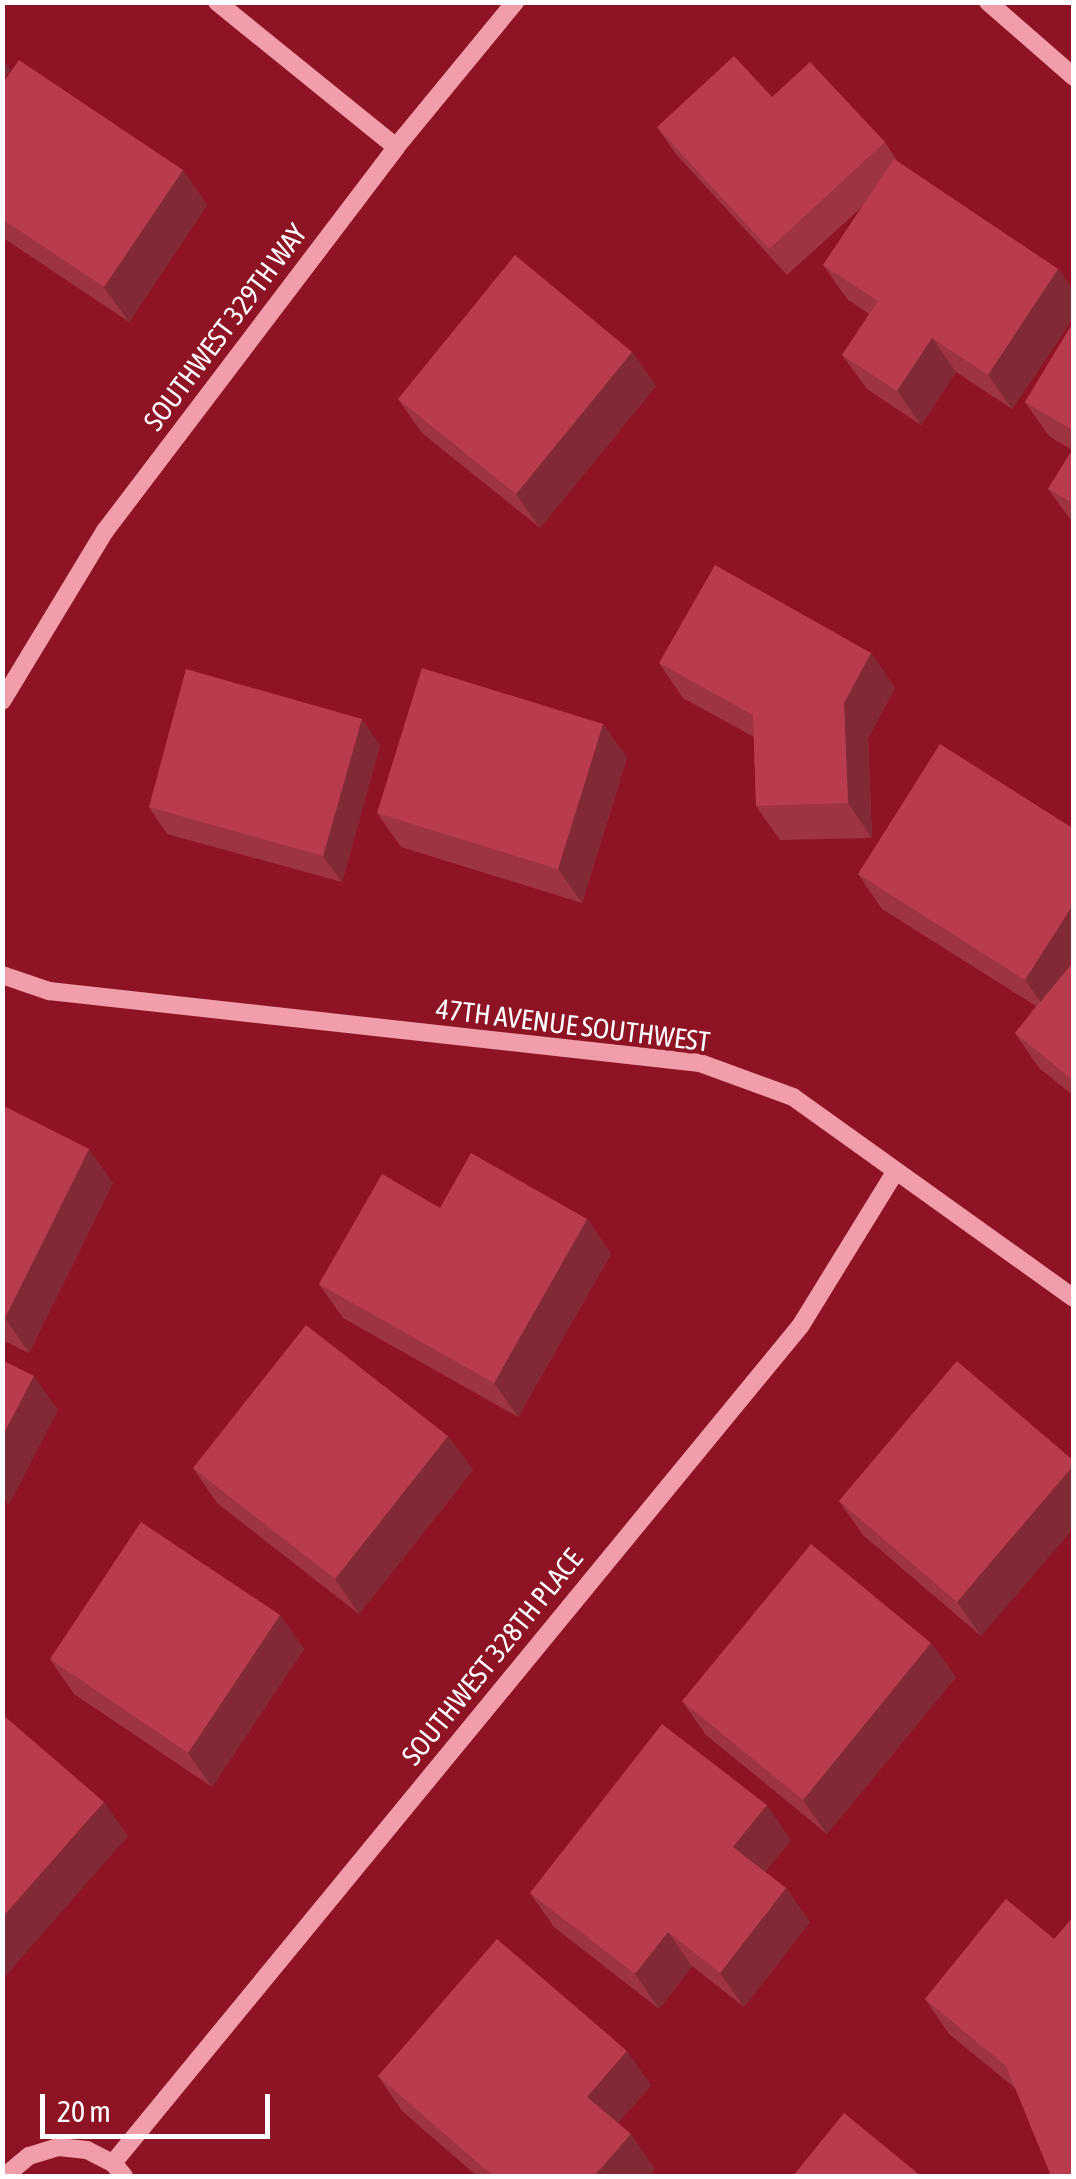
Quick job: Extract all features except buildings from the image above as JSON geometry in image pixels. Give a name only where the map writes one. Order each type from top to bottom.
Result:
[{"type":"street","points":[[217,2],[396,147]]},
{"type":"street","name":"SOUTHWEST 329TH WAY","points":[[2,701],[105,532],[396,147],[515,2]]},
{"type":"street","points":[[988,2],[1074,77]]},
{"type":"street","name":"47TH AVENUE SOUTHWEST","points":[[2,975],[49,992],[700,1063],[792,1097],[1074,1298]]},
{"type":"street","name":"SOUTHWEST 328TH PLACE","points":[[5,2176],[29,2156],[58,2147],[87,2150],[118,2170],[801,1324],[895,1172]]}]
